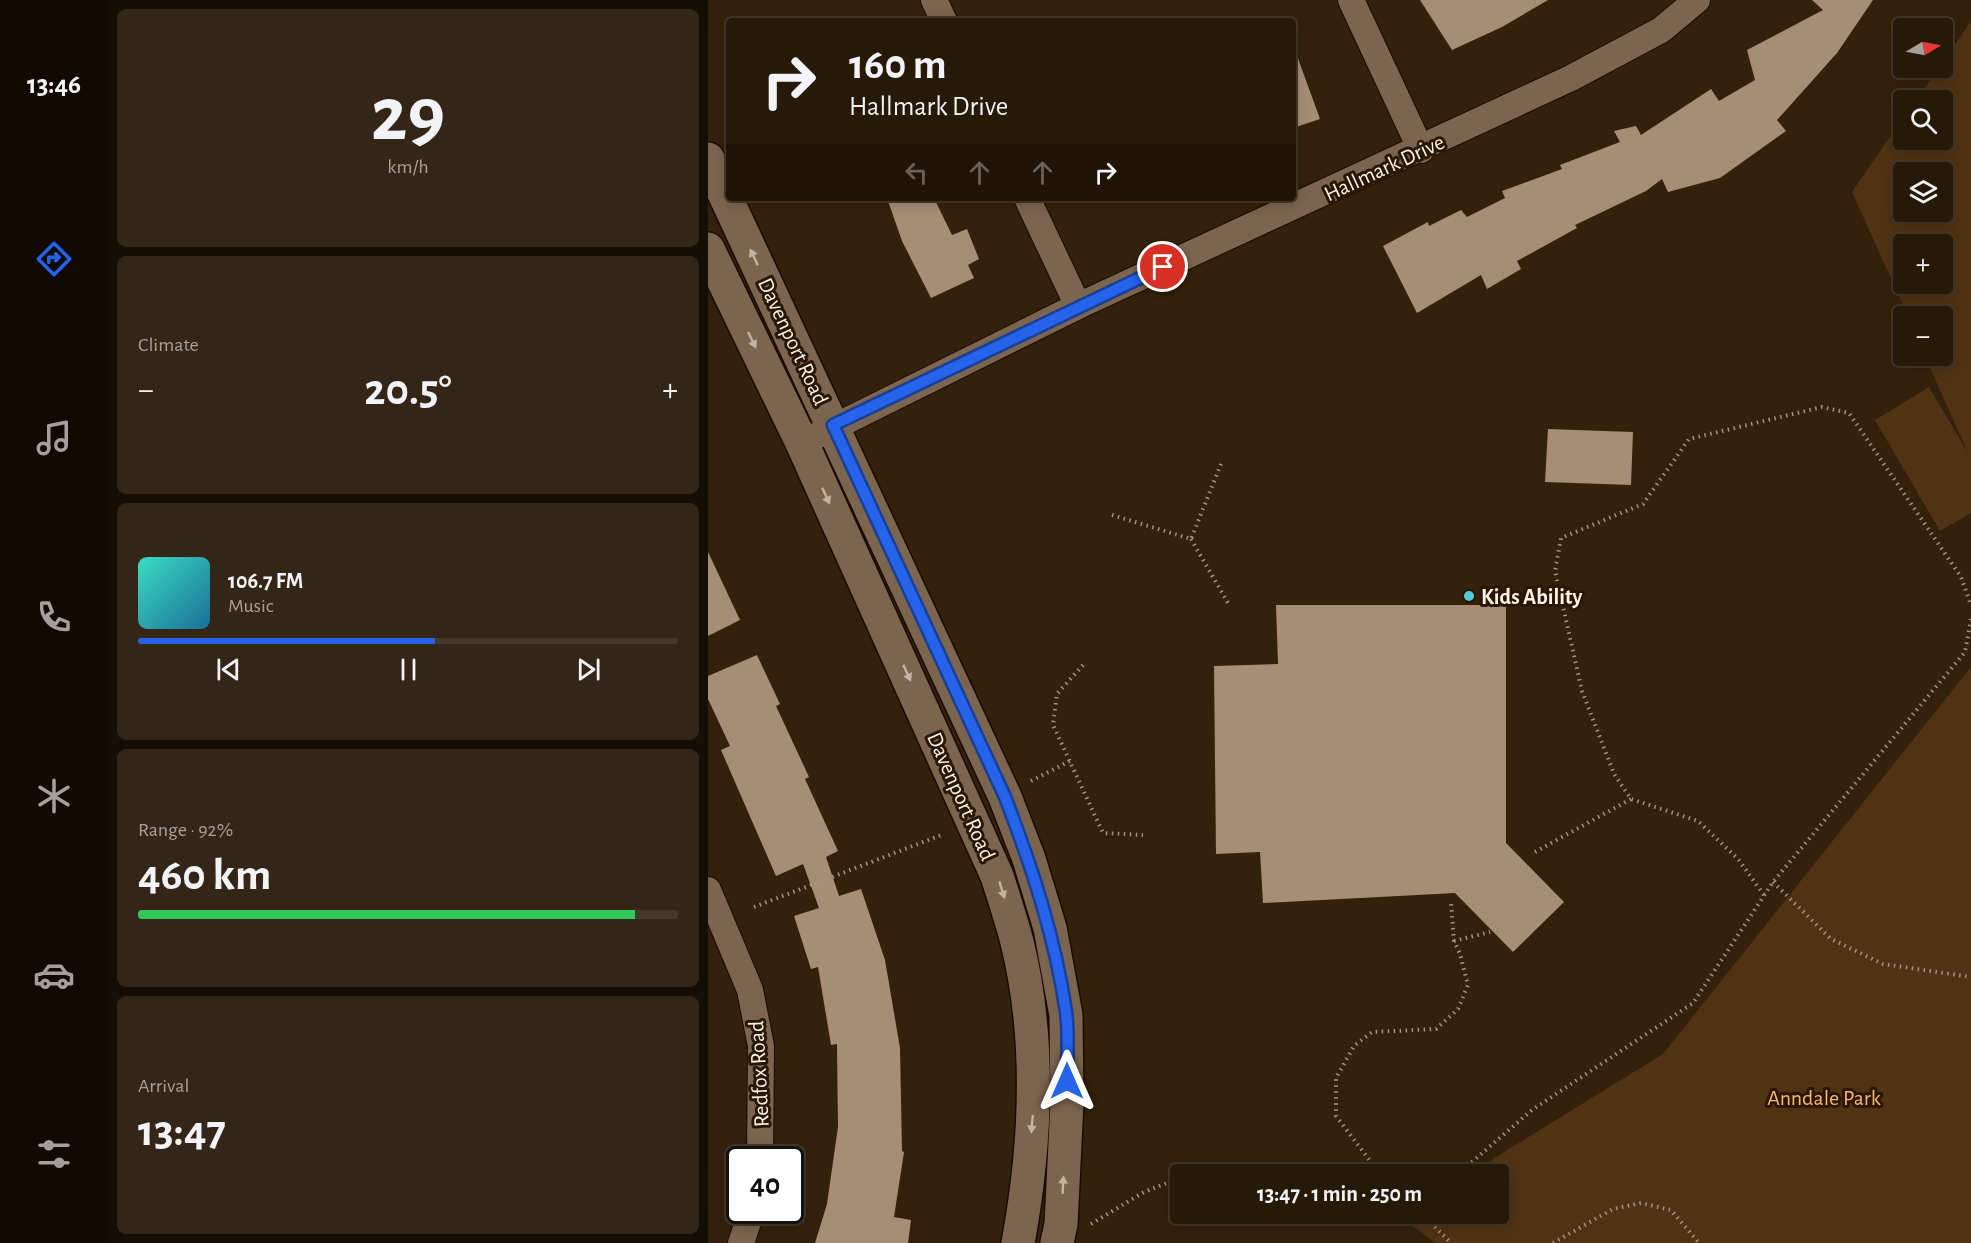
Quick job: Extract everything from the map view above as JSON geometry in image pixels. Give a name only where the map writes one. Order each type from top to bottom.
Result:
[{"type":"street","points":[[934,0],[943,18]]},
{"type":"street","points":[[1351,0],[1421,150]]},
{"type":"street","name":"Hallmark Drive","points":[[802,442],[1078,306],[1421,150],[1571,78],[1651,35],[1697,0]]},
{"type":"street","name":"Davenport Road","points":[[708,159],[726,197]]},
{"type":"street","name":"Davenport Road","points":[[728,201],[1005,797],[1029,860],[1050,928],[1066,1015],[1067,1103],[1058,1243]]},
{"type":"street","points":[[1028,201],[1078,306]]},
{"type":"street","name":"Davenport Road","points":[[708,249],[802,442],[969,809],[997,876],[1017,943],[1031,1028],[1033,1113],[1018,1243]]},
{"type":"street","name":"Redfox Road","points":[[708,890],[750,990],[761,1046],[760,1146]]},
{"type":"street","points":[[741,1243],[747,1224]]},
{"type":"path","points":[[1764,895],[1738,859],[1698,821],[1631,799],[1614,774],[1582,691],[1555,571],[1561,538],[1643,504],[1689,439],[1822,407],[1849,412],[1961,577],[1971,605]]},
{"type":"path","points":[[1191,539],[1221,464]]},
{"type":"path","points":[[1112,515],[1191,539],[1228,603]]},
{"type":"path","points":[[1470,1164],[1532,1110],[1694,1003],[1773,882],[1965,652],[1971,619]]},
{"type":"path","points":[[1083,665],[1057,694],[1053,725],[1103,833],[1143,835]]},
{"type":"path","points":[[1024,785],[1070,760]]},
{"type":"path","points":[[1535,852],[1631,799]]},
{"type":"path","points":[[754,908],[944,834]]},
{"type":"path","points":[[1773,882],[1831,939],[1883,964],[1971,977]]},
{"type":"path","points":[[1371,1164],[1336,1116],[1336,1078],[1354,1046],[1372,1032],[1436,1029],[1458,1009],[1468,985],[1454,941],[1451,902]]},
{"type":"path","points":[[1454,941],[1490,932]]},
{"type":"path","points":[[1094,1224],[1144,1192],[1170,1183]]},
{"type":"path","points":[[1553,1243],[1613,1209],[1641,1203],[1671,1210],[1699,1243]]},
{"type":"path","points":[[1432,1224],[1451,1243]]},
{"type":"green space","points":[[1971,21],[1971,513],[1940,531],[1875,420],[1929,387],[1968,453],[1929,366],[1953,366],[1953,306],[1903,306],[1898,294],[1953,294],[1953,234],[1893,234],[1893,283],[1852,192],[1893,133],[1893,150],[1953,150],[1953,90],[1923,90],[1932,78],[1953,78],[1953,47]]},
{"type":"green space","name":"Anndale Park","points":[[1971,667],[1971,1243],[1436,1243],[1410,1224],[1509,1224],[1509,1164],[1489,1164],[1493,1159],[1663,1054]]},
{"type":"building","points":[[1420,0],[1548,0],[1502,27],[1452,50]]},
{"type":"building","points":[[1812,0],[1873,0],[1837,53],[1777,120],[1786,131],[1720,178],[1668,192],[1662,179],[1646,191],[1575,225],[1577,228],[1517,261],[1521,269],[1487,289],[1481,275],[1417,313],[1383,246],[1428,222],[1429,226],[1461,210],[1467,217],[1505,198],[1502,191],[1562,169],[1560,165],[1620,142],[1614,131],[1636,126],[1641,135],[1711,89],[1719,101],[1755,80],[1747,50],[1823,10]]},
{"type":"building","points":[[1296,53],[1320,119],[1296,127]]},
{"type":"building","points":[[888,201],[935,201],[952,235],[967,229],[979,259],[968,265],[974,278],[931,298],[902,241]]},
{"type":"building","points":[[1548,429],[1633,432],[1631,485],[1545,482]]},
{"type":"building","points":[[708,552],[740,620],[708,636]]},
{"type":"building","points":[[1276,605],[1506,605],[1506,843],[1564,902],[1513,952],[1455,893],[1263,903],[1260,852],[1216,854],[1214,666],[1278,664]]},
{"type":"building","points":[[757,655],[780,704],[776,706],[809,777],[805,779],[838,851],[826,857],[839,896],[861,889],[885,960],[900,1048],[902,1151],[904,1152],[894,1217],[911,1220],[908,1243],[815,1243],[827,1204],[838,1127],[837,1044],[831,1045],[818,967],[811,969],[794,916],[819,908],[803,864],[776,876],[721,750],[730,746],[708,699],[708,676]]},
{"type":"place","name":"Kids Ability","points":[[1469,596]]},
{"type":"route","points":[[1067,1081],[1066,1015],[1050,928],[1029,860],[1005,797],[833,425],[1163,267]]}]
